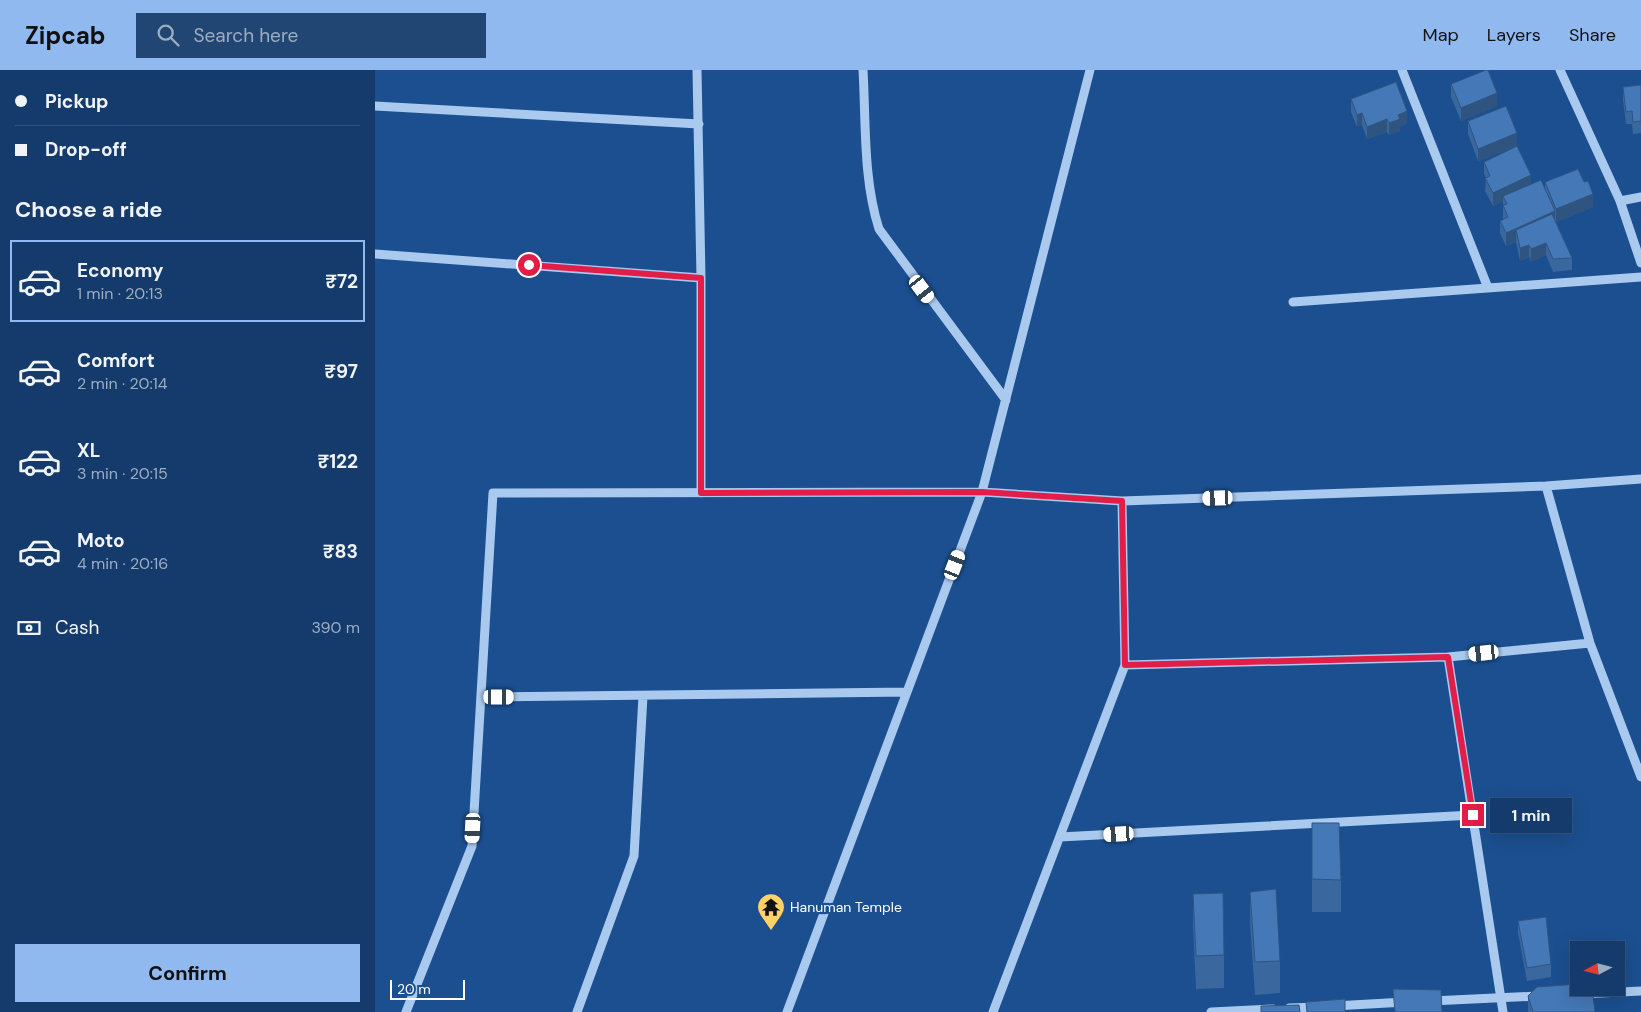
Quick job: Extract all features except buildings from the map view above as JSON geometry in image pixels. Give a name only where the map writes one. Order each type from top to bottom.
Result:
[{"type":"street","points":[[697,70],[701,278],[701,493]]},
{"type":"street","points":[[863,70],[870,189],[879,229],[1006,400]]},
{"type":"street","points":[[787,1012],[982,492],[1090,70]]},
{"type":"street","points":[[1402,70],[1488,288]]},
{"type":"street","points":[[1560,70],[1620,201],[1641,264]]},
{"type":"street","points":[[375,106],[699,124]]},
{"type":"street","points":[[1620,201],[1641,197]]},
{"type":"street","points":[[375,254],[701,278]]},
{"type":"street","points":[[1293,302],[1641,277]]},
{"type":"street","points":[[406,1012],[472,846],[493,493],[982,492],[1122,501],[1546,486],[1641,479]]},
{"type":"street","points":[[1546,486],[1590,643],[1641,777]]},
{"type":"street","points":[[993,1012],[1125,665],[1122,501]]},
{"type":"street","points":[[1125,665],[1448,657],[1590,643]]},
{"type":"street","points":[[1448,657],[1503,1012]]},
{"type":"street","points":[[481,697],[907,692]]},
{"type":"street","points":[[577,1012],[634,856],[643,696]]},
{"type":"street","points":[[1060,837],[1473,815]]},
{"type":"street","points":[[1625,992],[1641,991]]},
{"type":"street","points":[[1424,1001],[1551,995]]},
{"type":"street","points":[[1211,1012],[1414,1002]]},
{"type":"place","name":"Hanuman Temple","points":[[771,931]]},
{"type":"route","points":[[529,265],[701,278],[701,493],[982,492],[1122,501],[1125,665],[1448,657],[1473,815]]}]
